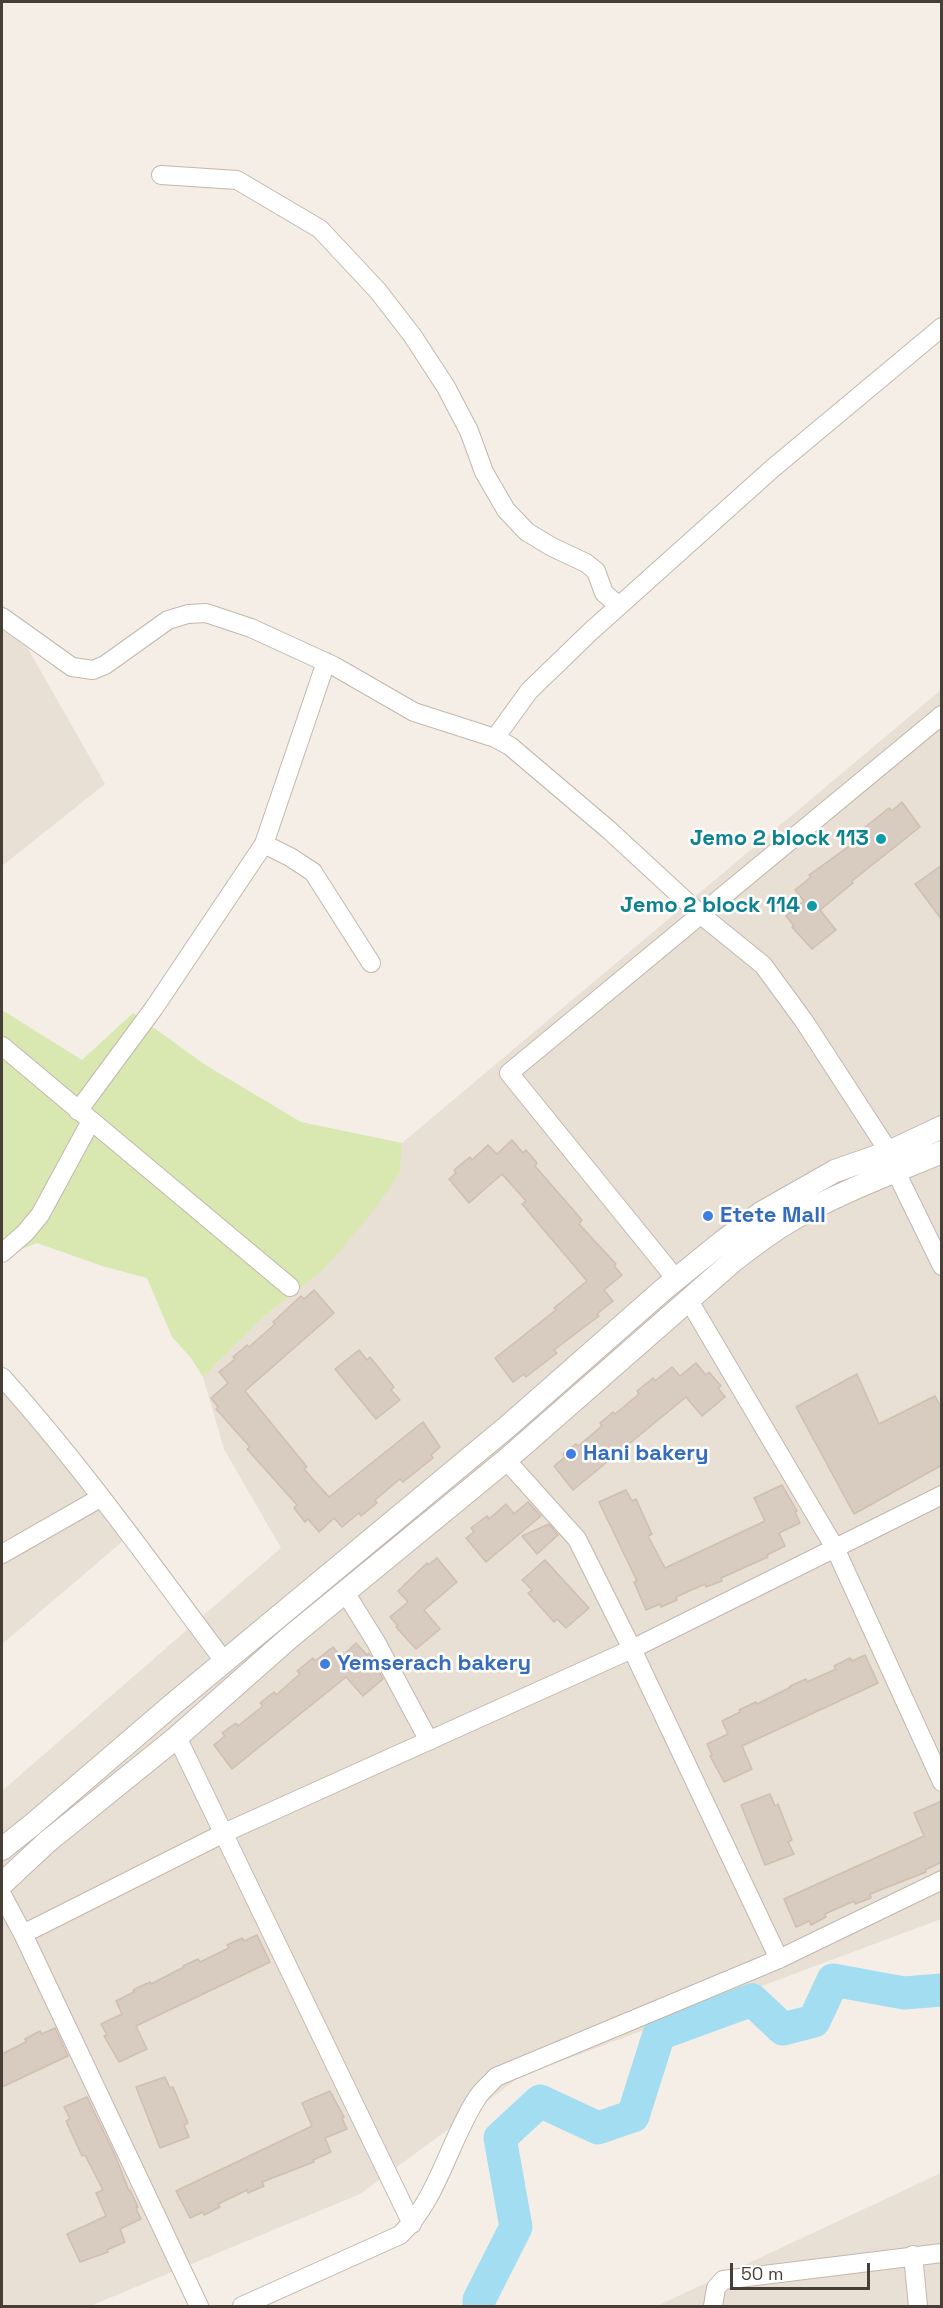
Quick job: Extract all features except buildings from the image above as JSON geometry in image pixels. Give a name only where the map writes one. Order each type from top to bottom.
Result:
[{"type":"street","points":[[161,175],[237,180],[320,229],[378,291],[423,352],[446,387],[469,431],[484,472],[506,510],[527,532],[586,563],[596,571],[604,593],[619,606]]},
{"type":"street","points":[[495,738],[529,691],[619,606],[773,468],[942,327]]},
{"type":"street","points":[[2,617],[72,667],[93,670],[105,665],[168,620],[188,614],[206,614],[251,628],[326,662],[414,712],[495,738],[510,746],[609,830],[700,914],[763,964],[804,1021],[892,1162],[942,1266]]},
{"type":"street","points":[[2,1253],[25,1233],[40,1215],[84,1116],[264,844],[326,662]]},
{"type":"street","points":[[676,1280],[509,1073],[942,715]]},
{"type":"street","points":[[264,844],[313,872],[371,963]]},
{"type":"street","points":[[2,1046],[291,1287]]},
{"type":"street","points":[[2,1884],[47,1842],[177,1737],[289,1638],[506,1460],[732,1262],[786,1223],[832,1199],[892,1162],[942,1127]]},
{"type":"street","points":[[2,1849],[224,1661],[507,1427],[676,1280],[746,1225],[800,1189],[835,1171],[942,1152]]},
{"type":"street","points":[[688,1299],[835,1548],[942,1782]]},
{"type":"street","points":[[2,1377],[100,1498],[224,1661]]},
{"type":"street","points":[[506,1460],[577,1539],[632,1649],[779,1959]]},
{"type":"street","points":[[23,1934],[224,1833],[632,1649],[942,1495]]},
{"type":"street","points":[[2,1554],[100,1498]]},
{"type":"street","points":[[345,1592],[376,1642],[429,1741]]},
{"type":"street","points":[[275,1619],[289,1638]]},
{"type":"street","points":[[177,1737],[412,2224]]},
{"type":"street","points":[[242,2307],[400,2235],[412,2224],[427,2199],[478,2096],[496,2077],[779,1959],[942,1880]]},
{"type":"street","points":[[2,1895],[23,1934],[199,2307]]},
{"type":"street","points":[[713,2307],[716,2288],[723,2280],[942,2253]]},
{"type":"street","points":[[913,2255],[918,2307]]},
{"type":"shaded area","points":[[2,603],[105,784],[2,866]]},
{"type":"shaded area","points":[[941,690],[941,1919],[521,2076],[360,2194],[90,2306],[2,2306],[2,1791],[281,1548],[224,1449],[203,1377],[263,1317],[322,1271],[400,1172],[402,1143]]},
{"type":"shaded area","points":[[2,1375],[129,1536],[2,1644]]},
{"type":"shaded area","points":[[941,2173],[941,2306],[657,2306]]},
{"type":"green space","points":[[2,1010],[82,1060],[133,1013],[207,1066],[301,1122],[402,1143],[400,1172],[372,1213],[322,1271],[263,1317],[203,1377],[191,1358],[172,1337],[147,1278],[102,1266],[37,1243],[2,1257]]},
{"type":"waterway","points":[[479,2306],[479,2300],[516,2227],[500,2138],[540,2101],[598,2128],[633,2116],[659,2034],[752,2000],[783,2029],[814,2021],[833,1980],[904,1993],[942,1990]]},
{"type":"place","name":"Jemo 2 block 113","points":[[881,839]]},
{"type":"place","name":"Jemo 2 block 114","points":[[812,906]]},
{"type":"place","name":"Etete Mall","points":[[708,1216]]},
{"type":"place","name":"Hani bakery","points":[[571,1454]]},
{"type":"place","name":"Yemserach bakery","points":[[325,1664]]}]
